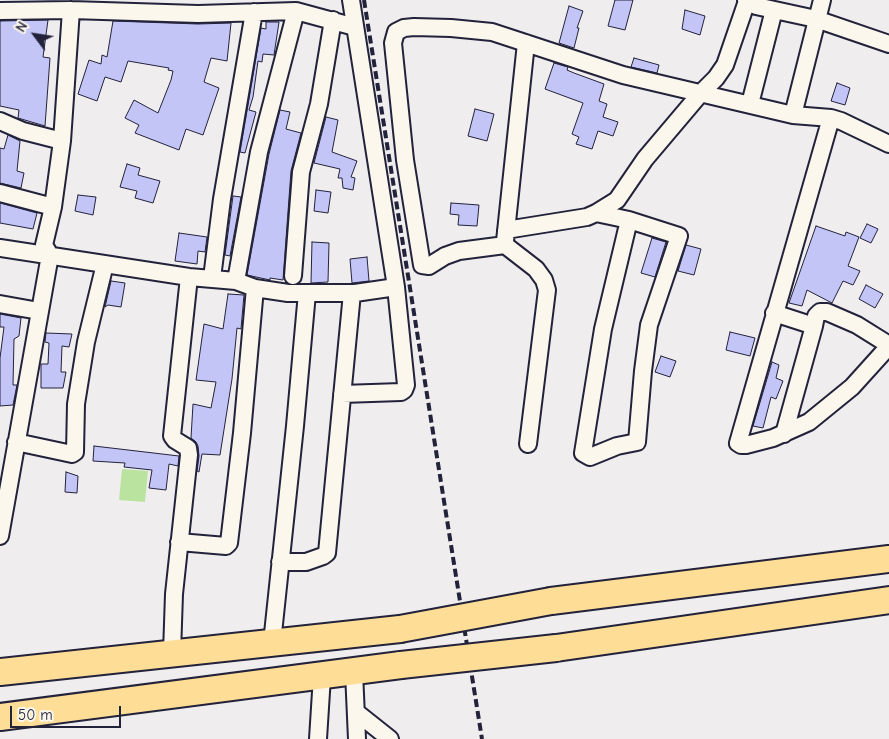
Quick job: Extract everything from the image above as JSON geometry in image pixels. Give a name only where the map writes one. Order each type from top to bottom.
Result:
[{"type":"main road","points":[[0,672],[400,629],[552,601],[889,559]]},
{"type":"main road","points":[[0,717],[556,648],[889,600]]},
{"type":"street","points":[[342,394],[401,392],[406,385],[396,287],[351,0]]},
{"type":"street","points":[[793,115],[822,0]]},
{"type":"street","points":[[889,44],[816,19],[756,6],[747,1],[725,65],[716,78],[700,94],[645,158],[617,200],[596,214],[459,251],[445,256],[429,266],[422,265],[405,160],[393,43],[396,32],[404,28],[492,32],[623,75],[700,94],[793,115],[831,118],[889,144]]},
{"type":"street","points":[[0,11],[71,10],[118,6],[229,6],[254,12],[296,11],[355,27]]},
{"type":"street","points":[[0,536],[3,501],[16,442],[50,255],[44,245],[53,207],[62,141],[71,10]]},
{"type":"street","points":[[750,104],[774,10]]},
{"type":"street","points":[[236,281],[259,152],[296,11]]},
{"type":"street","points":[[212,278],[231,143],[254,12]]},
{"type":"street","points":[[293,276],[301,172],[319,104],[333,20]]},
{"type":"street","points":[[526,43],[506,238],[536,269],[544,280],[547,290],[528,444]]},
{"type":"street","points":[[784,434],[816,316],[820,312],[826,312],[857,325],[889,346],[852,387],[809,422],[784,434],[746,445],[738,443],[831,118]]},
{"type":"street","points":[[0,121],[23,131],[62,141]]},
{"type":"street","points":[[0,193],[53,207]]},
{"type":"street","points":[[596,214],[629,220],[679,236],[649,325],[642,371],[637,442],[617,446],[590,457],[583,453],[602,339],[629,220]]},
{"type":"street","points":[[0,248],[189,277],[236,281],[256,288],[288,293],[352,293],[396,287]]},
{"type":"street","points":[[16,442],[72,454],[74,452],[76,404],[86,342],[104,264]]},
{"type":"street","points":[[172,653],[174,594],[188,448],[172,436],[189,277]]},
{"type":"street","points":[[179,542],[226,546],[230,543],[256,288]]},
{"type":"street","points":[[272,643],[307,293]]},
{"type":"street","points":[[280,562],[306,562],[327,553],[352,293]]},
{"type":"street","points":[[0,304],[39,311]]},
{"type":"street","points":[[774,313],[814,326]]},
{"type":"street","points":[[354,672],[357,739]]},
{"type":"street","points":[[318,739],[322,676]]},
{"type":"street","points":[[356,712],[390,739]]},
{"type":"green space","points":[[122,469],[148,471],[145,502],[119,500]]},
{"type":"building","points":[[615,0],[633,0],[625,30],[608,26]]},
{"type":"building","points":[[569,6],[583,11],[577,28],[579,28],[574,48],[559,43]]},
{"type":"building","points":[[685,10],[705,16],[700,35],[682,29]]},
{"type":"building","points":[[48,20],[43,57],[50,58],[45,126],[18,118],[19,110],[0,106],[0,21]]},
{"type":"building","points":[[113,21],[198,24],[231,23],[227,61],[211,58],[204,82],[219,88],[203,135],[186,129],[179,150],[135,133],[139,125],[125,118],[134,100],[158,113],[171,80],[173,71],[168,70],[169,68],[128,61],[121,82],[105,77],[97,101],[78,94],[89,60],[101,64],[102,55],[107,57]]},
{"type":"building","points":[[266,22],[279,22],[274,55],[263,54],[262,62],[258,61],[253,97],[249,110],[256,112],[245,153],[240,152],[261,28],[266,29]]},
{"type":"building","points":[[634,58],[659,65],[657,73],[631,67]]},
{"type":"building","points":[[554,63],[568,67],[567,70],[604,84],[599,101],[607,104],[603,117],[618,122],[613,136],[598,131],[592,149],[576,144],[579,137],[572,134],[583,103],[545,89]]},
{"type":"building","points":[[837,83],[850,88],[845,105],[831,101]]},
{"type":"building","points":[[475,109],[494,114],[487,141],[468,136]]},
{"type":"building","points":[[280,110],[290,112],[286,129],[301,133],[291,171],[283,280],[270,278],[270,280],[247,275],[269,154]]},
{"type":"building","points":[[326,117],[338,120],[332,152],[357,161],[351,177],[355,178],[353,190],[343,188],[342,178],[338,178],[340,169],[314,163]]},
{"type":"building","points":[[8,135],[20,141],[17,171],[24,173],[21,188],[0,183],[0,148],[4,149]]},
{"type":"building","points":[[127,164],[140,168],[138,175],[160,181],[153,203],[135,198],[137,191],[120,187]]},
{"type":"building","points":[[316,190],[331,192],[328,213],[314,211]]},
{"type":"building","points":[[78,195],[96,197],[93,215],[75,211]]},
{"type":"building","points":[[233,196],[241,197],[230,256],[225,255]]},
{"type":"building","points":[[0,203],[37,213],[33,229],[0,223]]},
{"type":"building","points":[[451,203],[479,205],[477,226],[458,225],[459,215],[450,214]]},
{"type":"building","points":[[867,224],[878,229],[871,243],[860,238]]},
{"type":"building","points":[[816,226],[845,236],[846,232],[859,237],[848,266],[860,271],[853,285],[843,281],[832,303],[807,290],[802,306],[789,303]]},
{"type":"building","points":[[179,233],[207,237],[205,252],[198,251],[197,264],[175,261]]},
{"type":"building","points":[[652,238],[666,242],[655,277],[641,273]]},
{"type":"building","points":[[312,242],[329,243],[328,282],[311,283]]},
{"type":"building","points":[[686,245],[701,249],[694,275],[678,271]]},
{"type":"building","points":[[367,257],[369,281],[352,283],[350,259]]},
{"type":"building","points":[[111,281],[125,283],[121,307],[108,305],[105,307]]},
{"type":"building","points":[[866,285],[883,294],[875,308],[859,299]]},
{"type":"building","points":[[228,294],[244,295],[241,329],[237,328],[232,379],[220,455],[202,454],[199,472],[197,471],[198,446],[191,438],[193,404],[211,408],[216,382],[196,380],[204,324],[223,329]]},
{"type":"building","points":[[0,314],[21,318],[19,336],[14,339],[13,385],[17,385],[13,405],[0,406],[0,358],[4,327],[0,327]]},
{"type":"building","points":[[730,332],[755,338],[750,356],[726,350]]},
{"type":"building","points":[[46,333],[72,334],[69,347],[62,346],[61,372],[66,372],[63,388],[41,388],[41,364],[48,364],[49,343],[45,342]]},
{"type":"building","points":[[661,356],[676,361],[670,377],[655,372]]},
{"type":"building","points":[[772,362],[779,365],[776,378],[783,381],[776,399],[771,397],[763,428],[753,426]]},
{"type":"building","points":[[94,446],[179,456],[178,466],[169,464],[166,490],[149,488],[152,470],[124,467],[125,463],[93,461]]},
{"type":"building","points":[[66,472],[78,476],[77,493],[65,492]]},
{"type":"railway","points":[[364,0],[482,739]]}]
